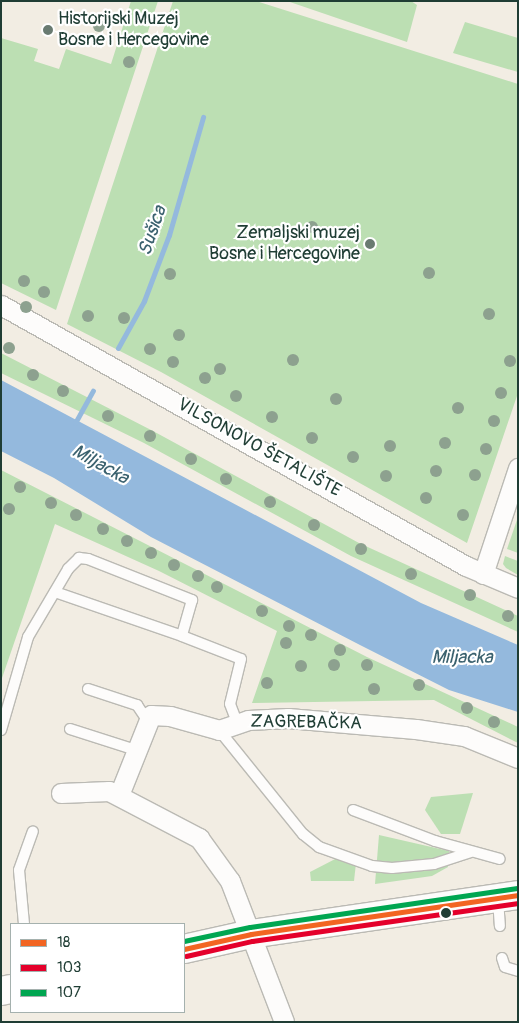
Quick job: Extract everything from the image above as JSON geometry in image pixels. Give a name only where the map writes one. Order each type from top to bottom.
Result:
[{"type":"main road","points":[[185,949],[251,934],[508,896]]},
{"type":"street","name":"VILSONOVO ŠETALIŠTE","points":[[1,305],[483,574],[518,588]]},
{"type":"street","points":[[483,574],[518,468]]},
{"type":"street","points":[[119,795],[150,715],[158,714],[219,730]]},
{"type":"street","name":"ZAGREBAČKA","points":[[219,730],[237,722],[288,718],[416,728],[464,736],[518,758]]},
{"type":"street","points":[[61,793],[109,791],[199,838],[230,882],[284,1022]]},
{"type":"lane","points":[[1,730],[28,637],[73,562],[88,559],[192,600],[182,636]]},
{"type":"lane","points":[[55,592],[182,636],[241,659],[230,704],[237,722]]},
{"type":"lane","points":[[88,689],[137,705],[147,720]]},
{"type":"lane","points":[[70,729],[136,750]]},
{"type":"lane","points":[[219,730],[303,834],[319,847],[372,866],[392,868],[434,864],[470,852]]},
{"type":"lane","points":[[353,810],[470,852],[500,859]]},
{"type":"lane","points":[[24,923],[19,870],[33,831]]},
{"type":"lane","points":[[500,926],[508,896]]},
{"type":"lane","points":[[502,958],[505,967],[518,971]]},
{"type":"green space","points":[[131,1],[158,1],[56,310],[1,283],[1,38],[38,49],[34,61],[59,69],[66,49],[111,64]]},
{"type":"green space","points":[[173,1],[256,1],[518,84],[518,393],[467,543],[161,372],[67,324]]},
{"type":"green space","points":[[287,1],[411,1],[417,5],[407,42]]},
{"type":"green space","points":[[465,22],[518,38],[518,72],[453,53]]},
{"type":"green space","points":[[1,353],[153,431],[359,543],[518,616],[518,632],[351,556],[144,443],[1,373]]},
{"type":"green space","points":[[1,470],[367,657],[518,727],[518,743],[434,700],[252,703],[277,631],[159,571],[55,524],[1,681]]},
{"type":"green space","points":[[518,517],[518,553],[507,549]]},
{"type":"green space","points":[[505,556],[518,561],[518,575],[503,564]]},
{"type":"green space","points":[[473,793],[460,834],[441,834],[425,810],[431,797]]},
{"type":"green space","points":[[379,835],[449,851],[448,867],[432,876],[375,884]]},
{"type":"green space","points":[[341,856],[356,863],[354,881],[311,881],[310,872]]},
{"type":"water","name":"Miljacka","points":[[1,380],[421,603],[518,645],[518,712],[449,690],[151,537],[54,478],[1,451]]},
{"type":"waterway","name":"Sušica","points":[[118,348],[144,301],[169,235],[203,117]]},
{"type":"waterway","name":"Sušica","points":[[75,423],[93,391]]},
{"type":"transit line","name":"107","points":[[185,941],[250,927],[517,888]]},
{"type":"transit line","name":"18","points":[[185,949],[251,934],[518,895]]},
{"type":"transit line","name":"103","points":[[186,956],[252,941],[518,903]]},
{"type":"place","name":"Historijski Muzej Bosne i Hercegovine","points":[[48,30]]},
{"type":"place","name":"Zemaljski muzej Bosne i Hercegovine","points":[[370,244]]}]
